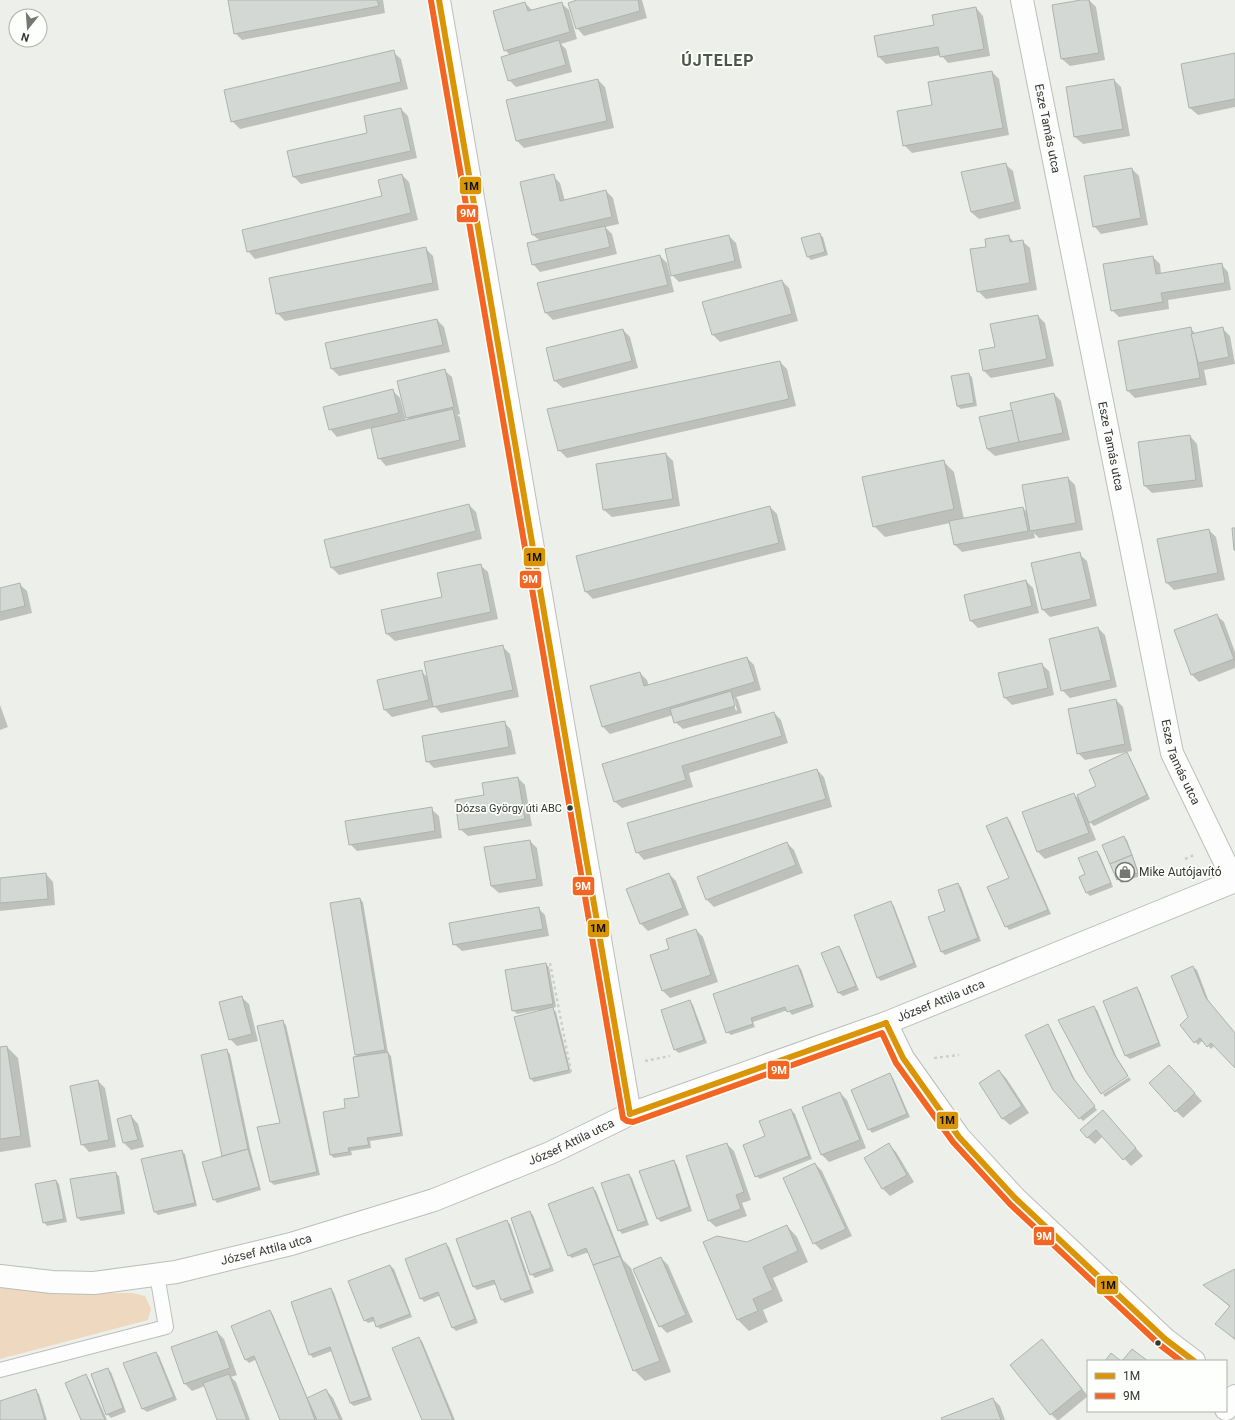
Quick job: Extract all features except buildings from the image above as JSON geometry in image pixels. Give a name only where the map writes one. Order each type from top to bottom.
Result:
[{"type":"street","points":[[440,0],[630,1114]]},
{"type":"street","name":"Esze Tamás utca","points":[[1022,0],[1172,753],[1235,881]]},
{"type":"street","name":"József Attila utca","points":[[0,1276],[52,1282],[94,1283],[176,1272],[291,1244],[434,1200],[550,1153],[630,1114],[886,1023],[1235,881]]},
{"type":"street","points":[[886,1023],[903,1058],[959,1137],[1015,1198],[1165,1339],[1193,1360]]},
{"type":"street","points":[[1227,1386],[1235,1392]]},
{"type":"street","points":[[1227,1407],[1235,1396]]},
{"type":"street","points":[[1217,1420],[1223,1412]]},
{"type":"lane","points":[[0,1370],[166,1327],[156,1275]]},
{"type":"path","points":[[550,963],[571,1072]]},
{"type":"shaded area","points":[[0,1288],[72,1293],[133,1293],[145,1296],[151,1309],[148,1320],[0,1359]]},
{"type":"transit line","name":"1M","points":[[439,0],[630,1114]]},
{"type":"transit line","name":"9M","points":[[431,1],[623,1118],[627,1121],[633,1122],[882,1033],[896,1063],[953,1142],[1010,1204],[1160,1345],[1180,1360]]},
{"type":"transit line","name":"1M","points":[[886,1023],[903,1058],[959,1137],[1015,1198],[1165,1339],[1193,1360]]},
{"type":"transit line","name":"1M","points":[[630,1114],[886,1023]]},
{"type":"place","name":"Dózsa György úti ABC","points":[[570,808]]},
{"type":"place","name":"Mike Autójavító","points":[[1125,872]]},
{"type":"district","name":"ÚJTELEP","points":[[718,60]]}]
